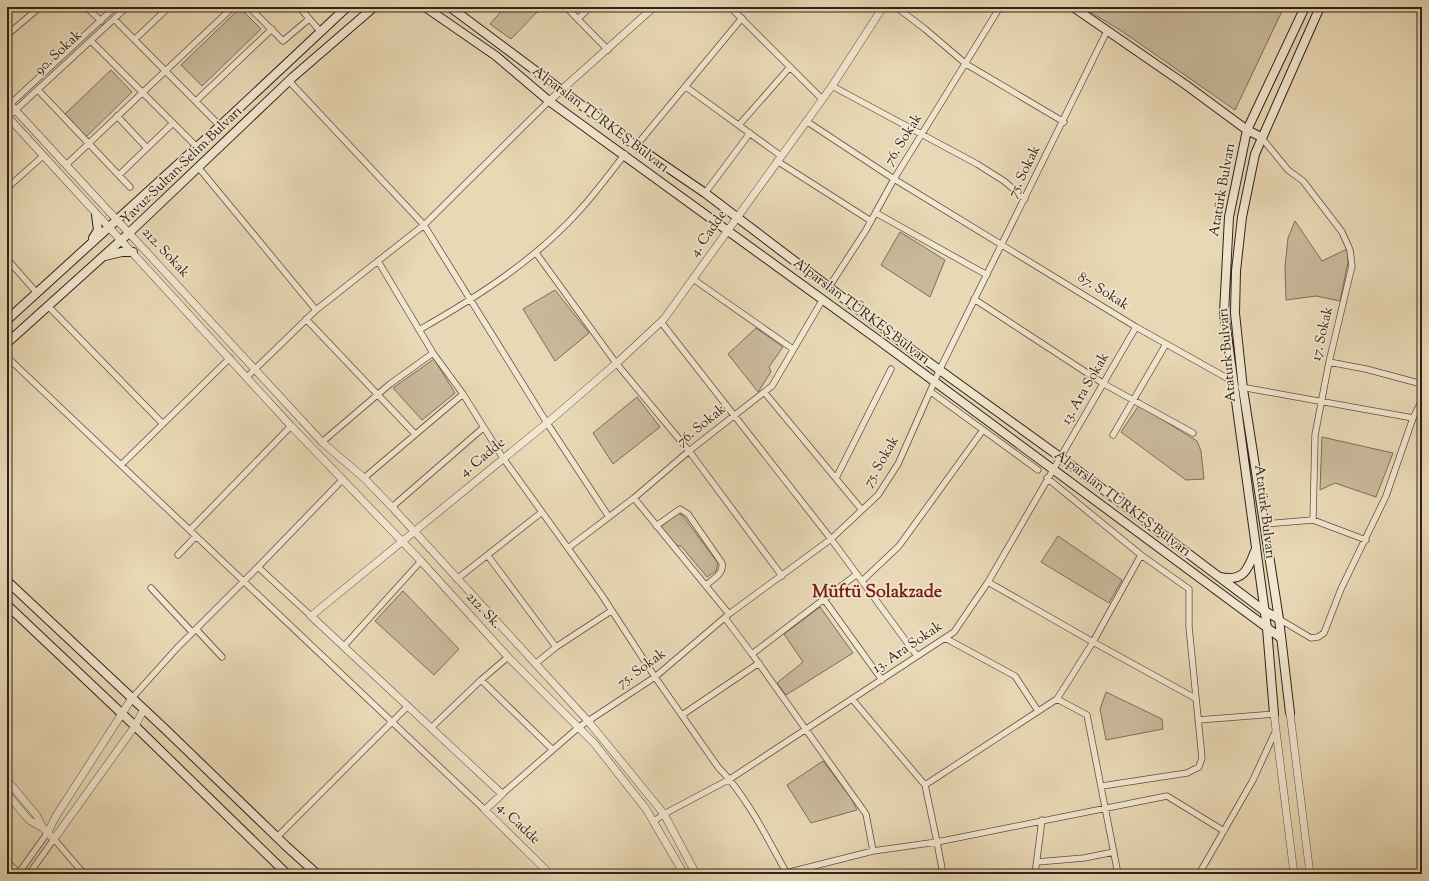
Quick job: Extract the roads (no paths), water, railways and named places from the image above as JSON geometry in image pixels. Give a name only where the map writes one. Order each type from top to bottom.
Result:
[{"type":"main road","name":"Yavuz Sultan Selim Bulvarı","points":[[7,320],[220,126],[347,7]]},
{"type":"main road","name":"Yavuz Sultan Selim Bulvarı","points":[[7,343],[130,233],[289,81],[374,7]]},
{"type":"main road","name":"Alparslan TÜRKEŞ Bulvarı","points":[[425,7],[496,56],[549,101],[728,229],[1053,468],[1266,628],[1282,638]]},
{"type":"main road","points":[[450,7],[636,146],[705,193],[736,218],[1263,610],[1279,619]]},
{"type":"main road","points":[[1073,7],[1186,85],[1247,130],[1261,137]]},
{"type":"main road","name":"Atatürk Bulvarı","points":[[1274,714],[1266,628],[1242,436],[1224,313],[1225,272],[1229,217],[1247,130],[1305,7]]},
{"type":"main road","name":"Ataturk Bulvarı","points":[[1290,713],[1282,638],[1243,389],[1235,313],[1236,271],[1242,217],[1254,154],[1320,7]]},
{"type":"main road","points":[[90,245],[98,230],[96,215]]},
{"type":"main road","points":[[105,256],[122,252],[133,252]]},
{"type":"main road","points":[[1218,576],[1228,578],[1243,574],[1249,569],[1256,549]]},
{"type":"main road","points":[[7,581],[317,874]]},
{"type":"main road","points":[[7,605],[122,713],[287,874]]},
{"type":"street","points":[[7,35],[40,7]]},
{"type":"street","points":[[86,7],[100,21]]},
{"type":"street","name":"90. Sokak","points":[[8,116],[10,106],[115,7]]},
{"type":"street","name":"90. Sokak","points":[[10,106],[38,90],[127,7]]},
{"type":"street","points":[[135,39],[169,7]]},
{"type":"street","points":[[66,166],[233,7]]},
{"type":"street","points":[[249,7],[283,41],[309,19]]},
{"type":"street","points":[[299,7],[320,32]]},
{"type":"street","points":[[566,7],[608,50]]},
{"type":"street","points":[[578,19],[590,7]]},
{"type":"street","points":[[247,377],[316,310],[424,225],[549,101],[608,50],[654,7]]},
{"type":"street","points":[[730,7],[822,99]]},
{"type":"street","name":"4. Cadde","points":[[550,874],[485,810],[502,794],[311,616],[547,423],[661,322],[832,86],[883,7]]},
{"type":"street","points":[[896,7],[966,64],[1064,122]]},
{"type":"street","name":"76. Sokak","points":[[829,286],[876,213],[894,179],[1000,7]]},
{"type":"street","points":[[636,146],[742,18]]},
{"type":"street","points":[[114,19],[220,126]]},
{"type":"street","points":[[196,101],[272,29]]},
{"type":"street","name":"75. Sokak","points":[[502,794],[579,727],[655,677],[727,616],[831,539],[878,495],[898,464],[940,369],[1064,122],[1107,31]]},
{"type":"street","points":[[91,41],[197,147]]},
{"type":"street","points":[[738,125],[790,67]]},
{"type":"street","points":[[289,81],[424,225],[547,423],[609,517]]},
{"type":"street","points":[[832,86],[991,172],[1025,198]]},
{"type":"street","points":[[686,87],[750,133],[779,159],[871,221]]},
{"type":"street","points":[[38,90],[130,187]]},
{"type":"street","name":"212. Sokak","points":[[10,106],[116,221],[130,233],[322,442],[364,478],[415,531],[457,579],[588,721],[664,814],[696,874]]},
{"type":"street","name":"212. Sk.","points":[[8,116],[96,215],[122,240],[291,426],[421,561],[508,657],[594,743],[654,821],[682,874]]},
{"type":"street","points":[[117,116],[147,148]]},
{"type":"street","name":"87. Sokak","points":[[806,121],[894,179],[1136,327],[1243,389],[1321,401],[1413,418]]},
{"type":"street","points":[[118,175],[173,123]]},
{"type":"street","points":[[705,193],[750,133]]},
{"type":"street","name":"17. Sokak","points":[[1261,137],[1288,170],[1303,181],[1342,232],[1350,250],[1352,266],[1329,362],[1315,435],[1313,520]]},
{"type":"street","points":[[419,330],[470,301],[536,253],[579,211],[625,154]]},
{"type":"street","points":[[7,188],[43,156]]},
{"type":"street","points":[[198,167],[316,310]]},
{"type":"street","points":[[876,213],[987,275]]},
{"type":"street","points":[[536,253],[616,363],[688,451],[782,576]]},
{"type":"street","points":[[7,259],[37,293]]},
{"type":"street","points":[[378,261],[433,353],[463,394],[503,458],[568,548],[718,767],[730,779],[771,844],[786,873],[873,851],[937,842],[1167,796],[1224,831]]},
{"type":"street","points":[[693,279],[794,350]]},
{"type":"street","name":"76. Sokak","points":[[568,548],[634,498],[688,451],[765,393],[772,386],[823,299]]},
{"type":"street","points":[[974,299],[1104,384],[1193,433]]},
{"type":"street","points":[[48,306],[163,424]]},
{"type":"street","points":[[306,319],[415,434]]},
{"type":"street","points":[[661,322],[831,539],[917,656]]},
{"type":"street","name":"13. Ara Sokak","points":[[654,821],[664,814],[730,779],[954,632],[988,582],[1136,327]]},
{"type":"street","points":[[1113,435],[1166,344]]},
{"type":"street","points":[[322,442],[378,395],[433,353]]},
{"type":"street","points":[[7,356],[485,810]]},
{"type":"street","points":[[121,465],[230,358]]},
{"type":"street","points":[[1329,362],[1366,369],[1422,384]]},
{"type":"street","points":[[836,478],[891,369]]},
{"type":"street","points":[[931,392],[1038,470]]},
{"type":"street","points":[[765,393],[862,510]]},
{"type":"street","points":[[364,478],[463,394]]},
{"type":"street","points":[[1279,619],[1311,638],[1318,637],[1324,633],[1341,589],[1386,496],[1413,418],[1422,400]]},
{"type":"street","points":[[190,530],[291,426]]},
{"type":"street","points":[[392,507],[483,428]]},
{"type":"street","points":[[862,581],[899,546],[983,430]]},
{"type":"street","points":[[1047,478],[1141,555],[1189,589],[1189,627],[1202,758],[1199,767],[1187,773],[1102,786]]},
{"type":"street","points":[[7,862],[19,874],[132,698],[194,631],[343,479]]},
{"type":"street","points":[[634,498],[706,585],[752,654],[866,814],[873,851]]},
{"type":"street","points":[[656,526],[680,509],[688,514],[722,563],[723,568],[721,572],[706,585]]},
{"type":"street","points":[[457,579],[542,512]]},
{"type":"street","points":[[1265,524],[1313,520],[1366,540]]},
{"type":"street","points":[[178,555],[196,536]]},
{"type":"street","points":[[925,785],[1057,699],[1092,642],[1141,555]]},
{"type":"street","points":[[488,556],[556,647]]},
{"type":"street","points":[[344,646],[421,561]]},
{"type":"street","points":[[258,567],[311,616]]},
{"type":"street","points":[[752,654],[823,598],[857,574]]},
{"type":"street","points":[[988,582],[1092,642],[1195,698]]},
{"type":"street","points":[[151,588],[222,657]]},
{"type":"street","points":[[823,598],[882,680]]},
{"type":"street","points":[[535,664],[556,647],[611,611]]},
{"type":"street","points":[[945,638],[1015,676],[1038,711]]},
{"type":"street","points":[[431,728],[481,680],[508,657]]},
{"type":"street","points":[[682,715],[759,663]]},
{"type":"street","points":[[481,680],[552,749]]},
{"type":"street","points":[[852,699],[925,785],[943,874]]},
{"type":"street","points":[[1057,699],[1087,715],[1107,808],[1118,874]]},
{"type":"street","points":[[277,837],[408,706]]},
{"type":"street","points":[[29,874],[135,726],[144,709]]},
{"type":"street","points":[[1290,713],[1310,874]]},
{"type":"street","points":[[1198,720],[1274,714],[1294,874]]},
{"type":"street","points":[[1199,874],[1253,780],[1276,730]]},
{"type":"street","points":[[7,780],[37,816],[46,830],[84,874]]},
{"type":"street","points":[[7,794],[29,820],[46,830]]},
{"type":"street","points":[[1035,874],[1042,820]]},
{"type":"street","points":[[1037,862],[1076,859],[1114,852]]},
{"type":"district","name":"Müftü Solakzade","points":[[877,593]]}]
